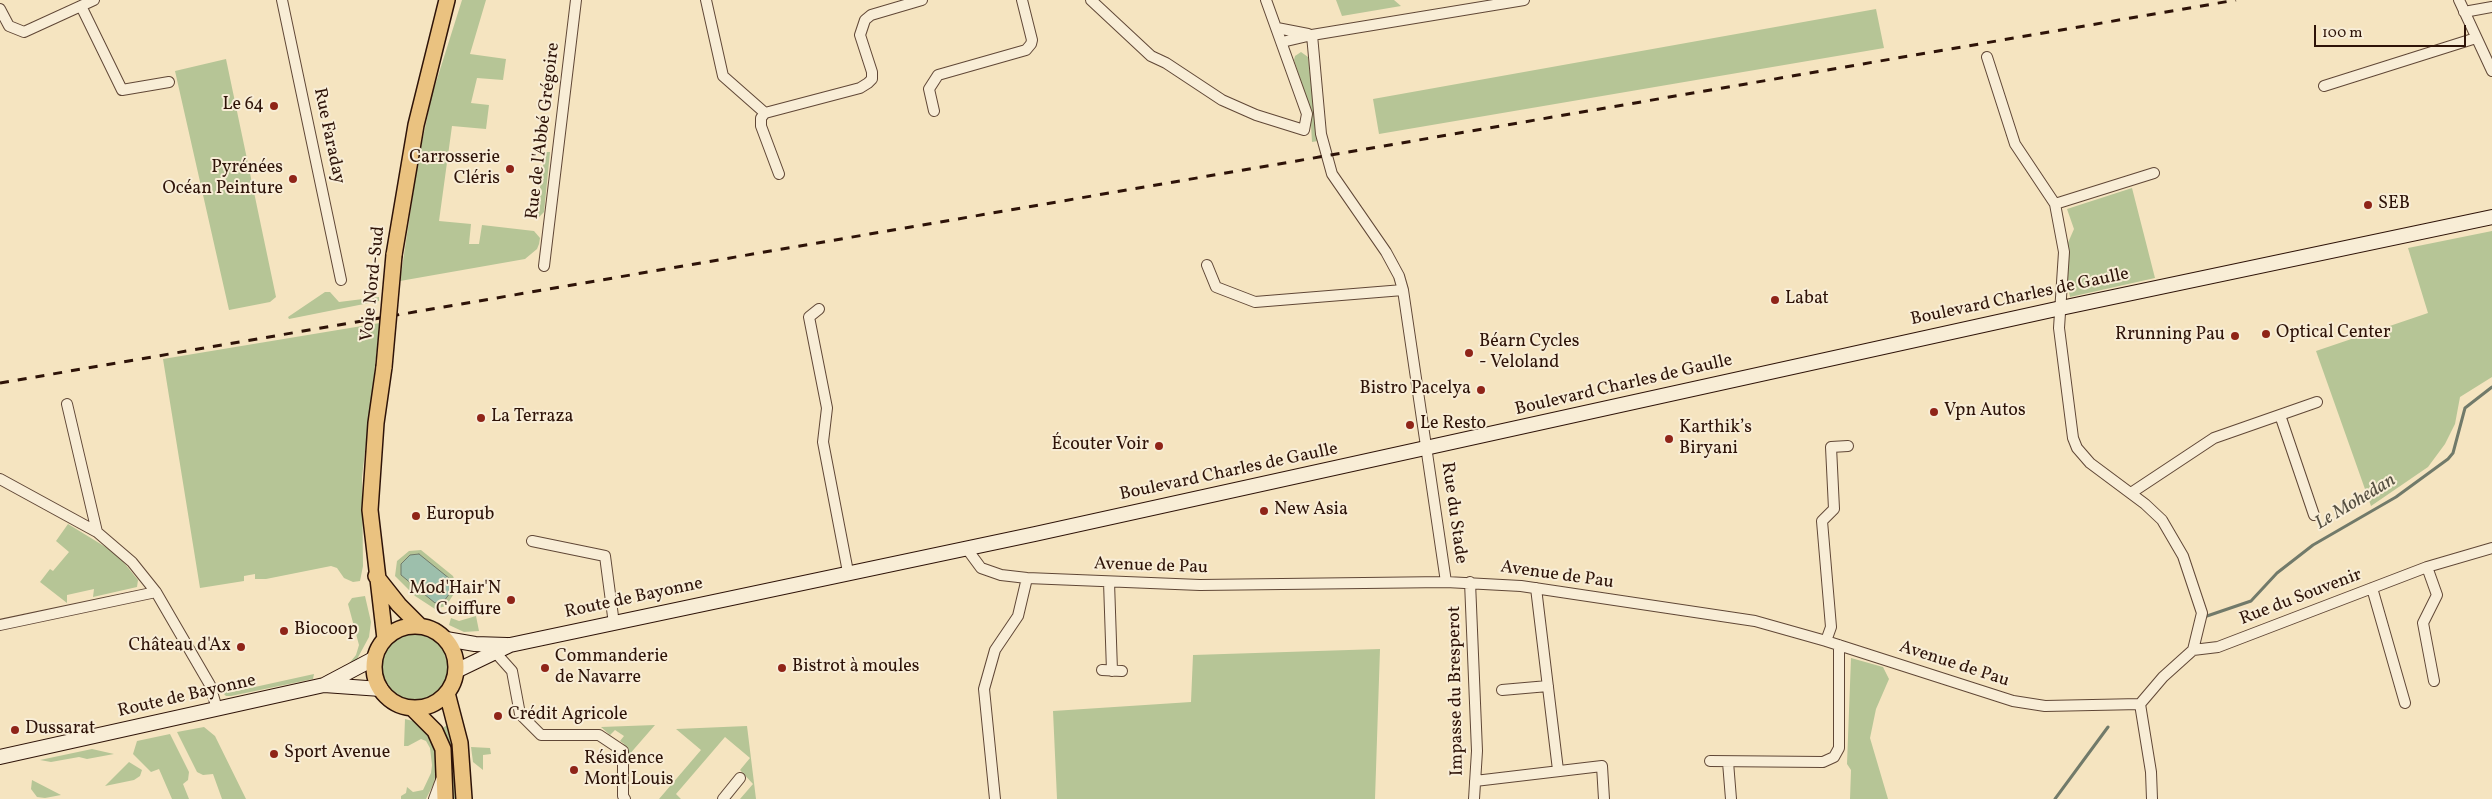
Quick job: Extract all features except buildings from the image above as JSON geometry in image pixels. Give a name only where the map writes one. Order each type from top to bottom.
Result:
[{"type":"main road","name":"Voie Nord-Sud","points":[[385,639],[376,576],[370,510],[376,423],[384,367],[394,255],[416,125],[447,0]]},
{"type":"main road","name":"Boulevard Charles de Gaulle","points":[[765,590],[967,549],[2061,308],[2492,217]]},
{"type":"main road","points":[[376,576],[399,605],[419,625]]},
{"type":"main road","name":"Route de Bayonne","points":[[446,639],[475,644],[510,645],[765,590]]},
{"type":"main road","points":[[419,625],[435,630],[446,639],[452,648],[456,671],[447,693],[425,707],[412,708],[400,705],[389,699],[380,689],[375,674],[375,658],[385,639],[395,631],[406,626],[419,625]]},
{"type":"main road","name":"Route de Bayonne","points":[[456,671],[510,645]]},
{"type":"main road","name":"Route de Bayonne","points":[[0,757],[324,685],[375,658]]},
{"type":"main road","name":"Route de Bayonne","points":[[324,685],[380,689]]},
{"type":"main road","points":[[447,693],[460,743],[464,799]]},
{"type":"main road","points":[[412,708],[435,731],[440,742],[445,767],[445,799]]},
{"type":"street","points":[[0,9],[5,21],[10,26],[24,32],[94,0]]},
{"type":"street","name":"Rue Faraday","points":[[282,0],[341,280]]},
{"type":"street","points":[[443,16],[456,0]]},
{"type":"street","name":"Rue de l'Abbé Grégoire","points":[[544,266],[576,0]]},
{"type":"street","points":[[706,0],[723,76],[765,113]]},
{"type":"street","points":[[778,174],[761,126],[761,118],[765,113],[860,88],[868,83],[872,79],[872,72],[860,35],[865,20],[871,15],[922,0]]},
{"type":"street","points":[[934,111],[928,89],[938,75],[1026,50],[1031,44],[1032,40],[1022,0]]},
{"type":"street","points":[[1091,0],[1151,56],[1166,63],[1222,100],[1256,115],[1304,130],[1307,114],[1266,0]]},
{"type":"street","points":[[1282,42],[1312,35],[1524,0]]},
{"type":"street","points":[[2459,0],[2492,71]]},
{"type":"street","points":[[81,6],[122,90],[169,82]]},
{"type":"street","points":[[2464,12],[2492,8]]},
{"type":"street","points":[[1277,28],[1312,35]]},
{"type":"street","name":"Rue du Stade","points":[[1312,35],[1321,134],[1332,174],[1386,252],[1399,276],[1403,290],[1428,448],[1446,582]]},
{"type":"street","points":[[2324,86],[2476,38]]},
{"type":"street","points":[[1987,57],[2015,144],[2056,204],[2064,252],[2059,328],[2073,438],[2077,448],[2090,463],[2131,493],[2162,520],[2183,556],[2202,614],[2193,650],[2163,677],[2140,704],[2151,772],[2152,799]]},
{"type":"street","points":[[2056,204],[2154,173]]},
{"type":"street","points":[[1207,265],[1216,287],[1255,302],[1403,290]]},
{"type":"street","points":[[819,309],[810,316],[827,408],[823,442],[848,572]]},
{"type":"street","points":[[2131,493],[2214,438],[2317,402]]},
{"type":"street","points":[[67,404],[97,532]]},
{"type":"street","points":[[2280,415],[2314,515]]},
{"type":"street","points":[[1826,641],[1831,627],[1822,521],[1834,509],[1831,447],[1848,446]]},
{"type":"street","points":[[0,479],[97,532],[123,552],[156,592],[210,685],[217,709]]},
{"type":"street","points":[[532,541],[605,556],[614,624]]},
{"type":"street","name":"Rue du Souvenir","points":[[2193,650],[2218,647],[2427,567],[2492,548]]},
{"type":"street","name":"Avenue de Pau","points":[[967,549],[981,568],[1001,575],[1027,578],[1200,585],[1470,582],[1536,588],[1755,621],[1839,645],[2013,701],[2045,706],[2140,704]]},
{"type":"street","points":[[2427,567],[2437,595],[2423,623],[2434,681]]},
{"type":"street","points":[[995,799],[984,689],[995,650],[1018,616],[1027,578]]},
{"type":"street","points":[[1109,582],[1112,671]]},
{"type":"street","name":"Impasse du Bresperot","points":[[1470,582],[1477,751],[1474,799]]},
{"type":"street","points":[[1536,588],[1558,770]]},
{"type":"street","points":[[2372,588],[2405,703]]},
{"type":"street","points":[[0,625],[156,592]]},
{"type":"street","points":[[1710,761],[1823,762],[1834,758],[1839,748],[1839,645]]},
{"type":"street","points":[[495,652],[512,671],[520,714],[541,735],[599,735],[623,751],[624,796],[626,799]]},
{"type":"street","points":[[1502,690],[1548,686]]},
{"type":"street","points":[[1728,762],[1731,799]]},
{"type":"street","points":[[1475,781],[1602,766],[1604,799]]},
{"type":"street","points":[[434,799],[445,767]]},
{"type":"street","points":[[723,799],[740,778]]},
{"type":"shaded area","points":[[462,0],[486,0],[470,54],[506,59],[503,80],[477,78],[471,103],[489,105],[486,129],[452,126],[439,221],[471,224],[469,244],[479,244],[482,225],[534,231],[540,238],[539,244],[537,249],[525,259],[400,281],[418,161],[432,95]]},
{"type":"shaded area","points":[[1336,0],[1394,0],[1401,6],[1342,16]]},
{"type":"shaded area","points":[[1876,9],[1884,48],[1379,134],[1373,99]]},
{"type":"shaded area","points":[[1301,52],[1308,57],[1313,96],[1318,141],[1312,142],[1310,108],[1294,60],[1295,56]]},
{"type":"shaded area","points":[[226,59],[276,297],[270,302],[229,310],[175,71]]},
{"type":"shaded area","points":[[545,152],[550,152],[544,212],[539,217],[536,216]]},
{"type":"shaded area","points":[[2132,188],[2155,278],[2070,297],[2067,284],[2067,245],[2074,229],[2067,209]]},
{"type":"shaded area","points":[[2492,231],[2492,377],[2460,397],[2455,424],[2445,444],[2428,467],[2371,506],[2316,351],[2428,313],[2408,248]]},
{"type":"shaded area","points":[[325,292],[330,292],[339,302],[379,297],[379,301],[289,319],[288,317]]},
{"type":"shaded area","points":[[380,323],[362,477],[363,566],[360,581],[353,582],[344,578],[337,568],[331,566],[266,579],[255,579],[255,574],[244,576],[244,581],[200,588],[163,359]]},
{"type":"shaded area","points":[[68,524],[117,554],[138,580],[137,587],[93,597],[94,589],[67,595],[67,603],[40,582],[50,569],[53,571],[69,552],[56,541]]},
{"type":"shaded area","points":[[421,550],[453,576],[456,584],[455,592],[446,606],[435,609],[415,596],[395,576],[397,561],[409,551]]},
{"type":"shaded area","points":[[419,554],[450,579],[453,589],[444,601],[435,603],[401,575],[401,564],[410,555]]},
{"type":"shaded area","points":[[365,596],[371,622],[369,637],[356,661],[347,666],[356,655],[359,645],[348,604],[352,598]]},
{"type":"shaded area","points":[[476,616],[479,631],[464,632],[449,625],[451,618],[459,621]]},
{"type":"shaded area","points":[[408,632],[422,632],[434,637],[444,647],[449,659],[449,673],[444,685],[434,695],[422,700],[408,700],[396,695],[386,685],[381,673],[381,659],[386,647],[396,637]]},
{"type":"shaded area","points":[[1380,649],[1375,799],[1057,799],[1053,711],[1191,702],[1193,655]]},
{"type":"shaded area","points":[[1851,658],[1883,667],[1889,679],[1876,709],[1870,738],[1888,799],[1850,799],[1851,770],[1847,764]]},
{"type":"shaded area","points":[[314,674],[313,679],[231,696],[226,696],[223,693],[223,690],[232,692]]},
{"type":"shaded area","points":[[405,719],[421,726],[433,741],[436,749],[437,767],[434,783],[426,799],[401,799],[401,796],[406,793],[407,787],[413,792],[423,790],[431,773],[432,765],[430,748],[426,741],[421,739],[408,746],[404,746]]},
{"type":"shaded area","points":[[450,723],[454,737],[459,799],[449,799],[440,730]]},
{"type":"shaded area","points":[[655,725],[628,756],[624,744],[620,741],[624,736],[615,730],[610,735],[601,727]]},
{"type":"shaded area","points":[[747,726],[756,799],[740,799],[753,784],[740,770],[750,758],[725,737],[676,794],[681,799],[659,799],[701,750],[676,729]]},
{"type":"shaded area","points":[[204,727],[215,736],[246,799],[222,799],[213,774],[203,775],[197,772],[177,732]]},
{"type":"shaded area","points":[[170,734],[189,772],[188,780],[183,784],[189,799],[172,799],[159,769],[151,772],[133,754],[137,741]]},
{"type":"shaded area","points":[[471,747],[490,748],[491,754],[483,755],[483,770],[473,762]]},
{"type":"shaded area","points":[[92,749],[114,754],[87,759],[79,757],[51,762],[40,760]]},
{"type":"shaded area","points":[[129,762],[142,770],[140,776],[134,780],[105,786]]},
{"type":"shaded area","points":[[32,780],[61,795],[45,798],[37,797],[31,789]]},
{"type":"waterway","name":"Le Mohedan","points":[[2207,616],[2251,601],[2277,573],[2313,545],[2396,497],[2448,459],[2453,453],[2465,408],[2492,387]]},
{"type":"waterway","name":"Le Mohedan","points":[[2055,799],[2108,727]]},
{"type":"railway","points":[[0,383],[2236,0]]},
{"type":"place","name":"Le 64","points":[[274,106]]},
{"type":"place","name":"Carrosserie Cléris","points":[[510,169]]},
{"type":"place","name":"Pyrénées Océan Peinture","points":[[293,179]]},
{"type":"place","name":"SEB","points":[[2368,205]]},
{"type":"place","name":"Labat","points":[[1775,300]]},
{"type":"place","name":"Optical Center","points":[[2266,334]]},
{"type":"place","name":"Rrunning Pau","points":[[2235,336]]},
{"type":"place","name":"Béarn Cycles - Veloland","points":[[1469,353]]},
{"type":"place","name":"Bistro Pacelya","points":[[1481,390]]},
{"type":"place","name":"Vpn Autos","points":[[1934,412]]},
{"type":"place","name":"La Terraza","points":[[481,418]]},
{"type":"place","name":"Le Resto","points":[[1410,425]]},
{"type":"place","name":"Karthik’s Biryani","points":[[1669,439]]},
{"type":"place","name":"Écouter Voir","points":[[1159,446]]},
{"type":"place","name":"New Asia","points":[[1264,511]]},
{"type":"place","name":"Europub","points":[[416,516]]},
{"type":"place","name":"Mod'Hair'N Coiffure","points":[[511,600]]},
{"type":"place","name":"Biocoop","points":[[284,631]]},
{"type":"place","name":"Château d'Ax","points":[[241,647]]},
{"type":"place","name":"Commanderie de Navarre","points":[[545,668]]},
{"type":"place","name":"Bistrot à moules","points":[[782,668]]},
{"type":"place","name":"Crédit Agricole","points":[[498,716]]},
{"type":"place","name":"Dussarat","points":[[15,730]]},
{"type":"place","name":"Sport Avenue","points":[[274,754]]},
{"type":"place","name":"Résidence Mont Louis","points":[[574,770]]}]
